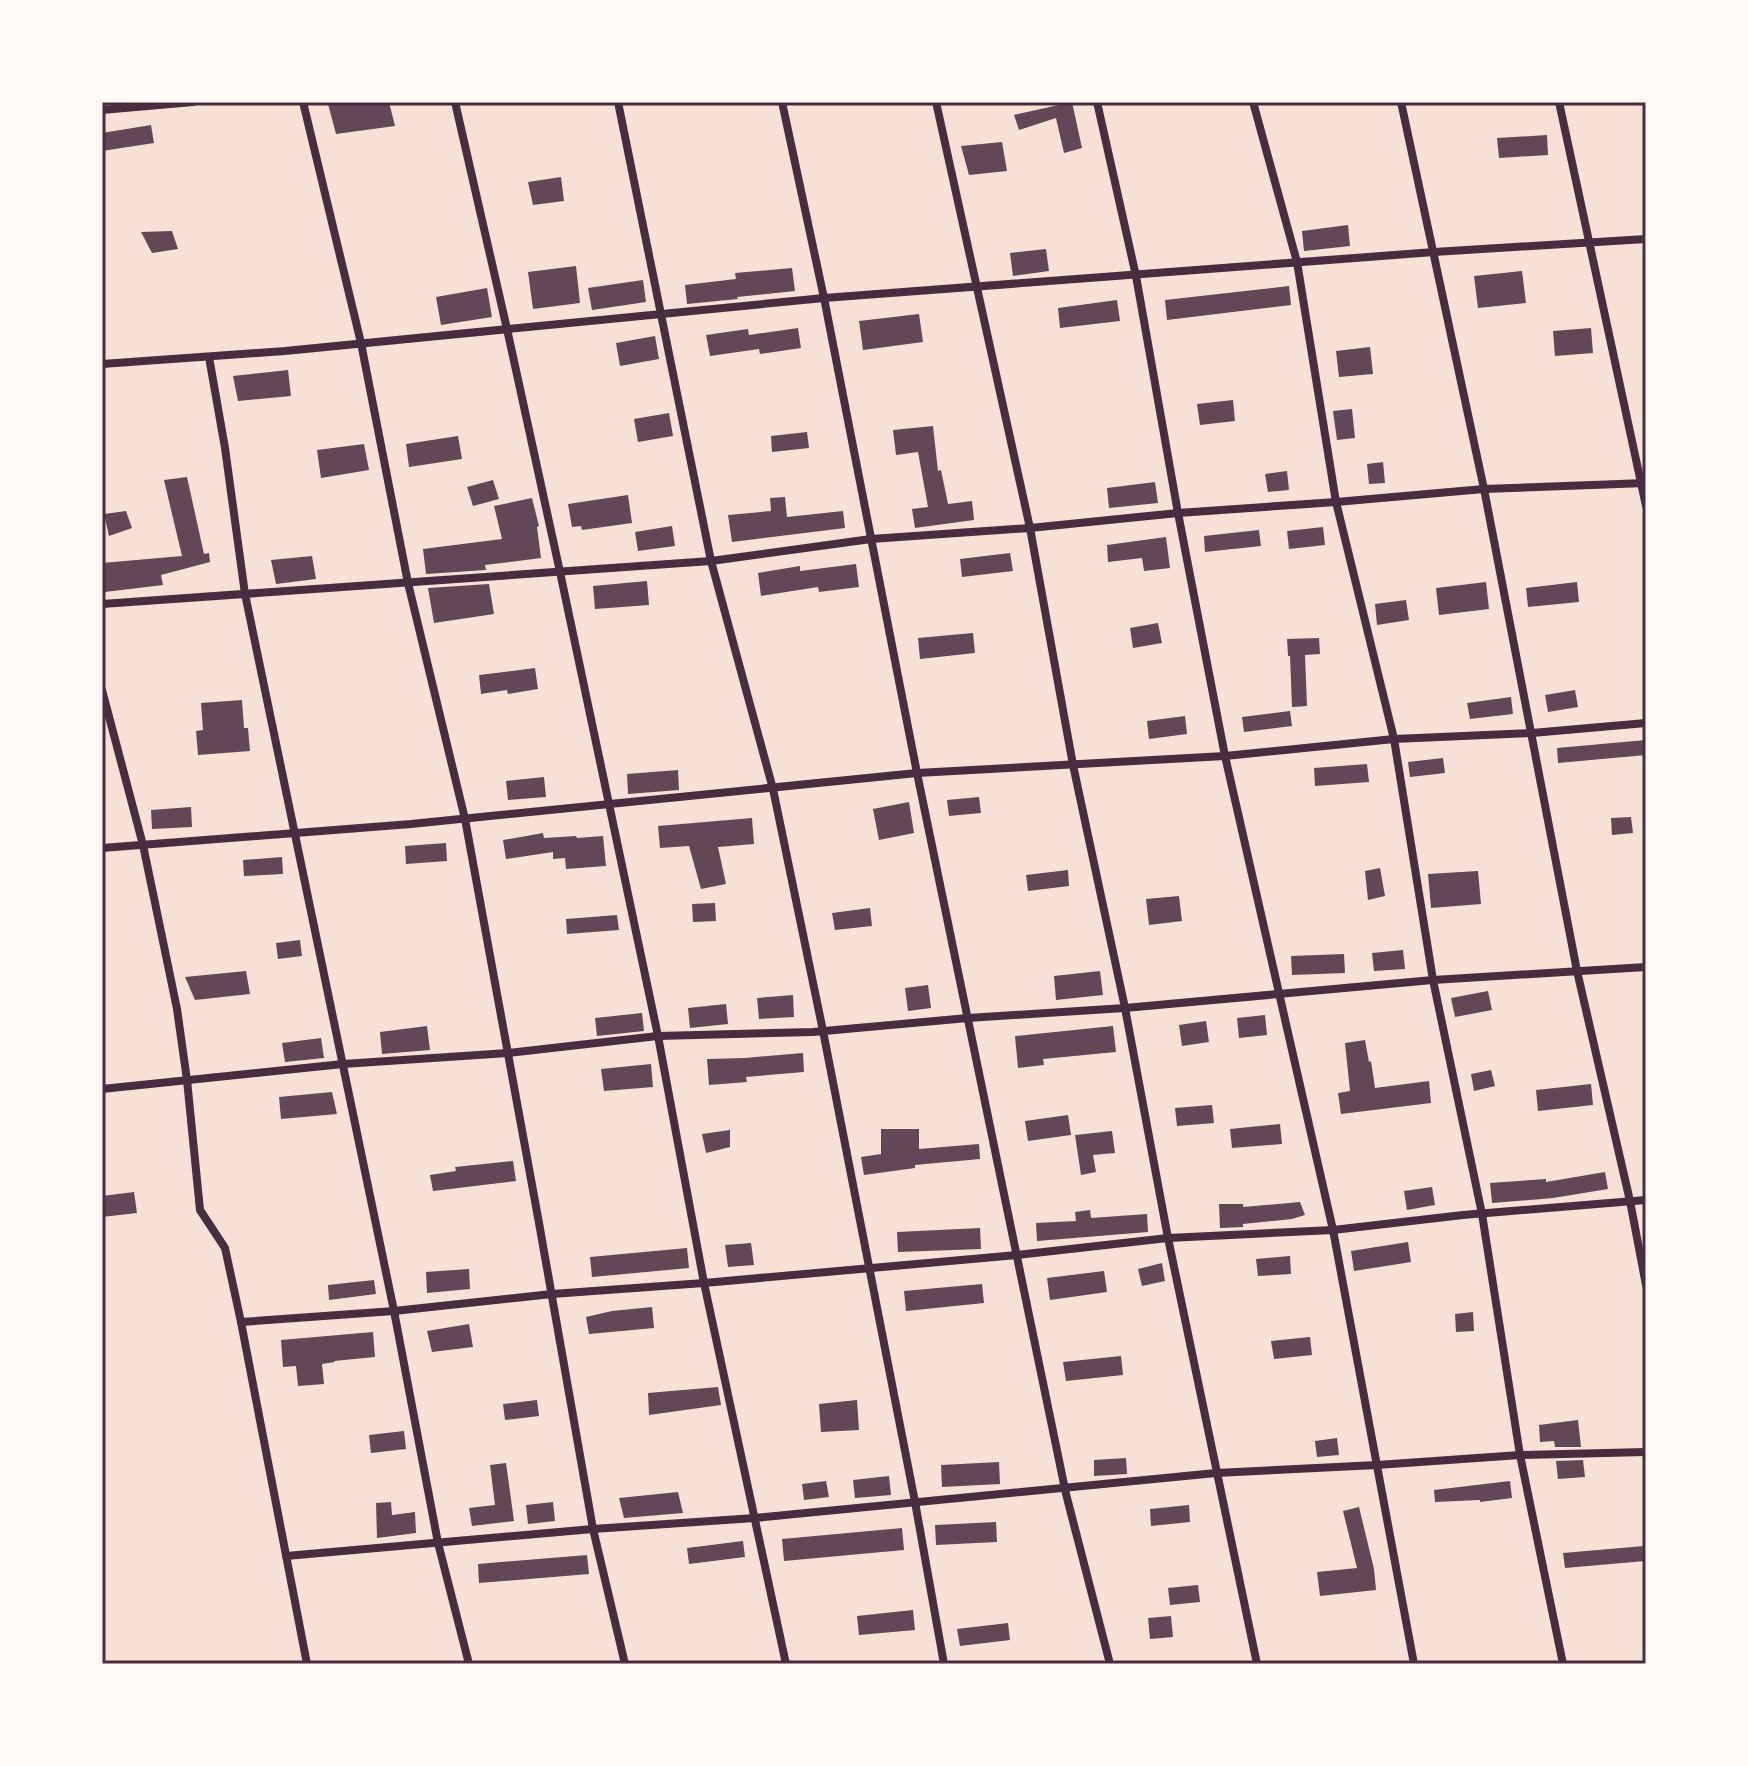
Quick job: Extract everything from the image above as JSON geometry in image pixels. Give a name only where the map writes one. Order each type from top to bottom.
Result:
[{"type":"street","points":[[102,110],[193,102]]},
{"type":"street","points":[[303,102],[361,343],[408,583],[465,819],[593,1529],[625,1664]]},
{"type":"street","points":[[455,102],[560,572],[658,1036],[704,1283],[786,1664]]},
{"type":"street","points":[[618,102],[711,561],[773,789],[823,1031],[944,1664]]},
{"type":"street","points":[[782,102],[1064,1486],[1110,1664]]},
{"type":"street","points":[[936,102],[1030,528],[1073,765],[1257,1664]]},
{"type":"street","points":[[1097,102],[1136,276],[1225,756],[1333,1230],[1414,1664]]},
{"type":"street","points":[[1253,102],[1297,262],[1336,502],[1394,739],[1433,980],[1482,1214],[1520,1455],[1563,1664]]},
{"type":"street","points":[[1401,102],[1484,489],[1577,971],[1630,1201],[1646,1285]]},
{"type":"street","points":[[1559,102],[1644,483],[1646,506]]},
{"type":"street","points":[[102,364],[209,357],[824,298],[1646,239]]},
{"type":"street","points":[[209,357],[245,594],[394,1311],[438,1543],[469,1664]]},
{"type":"street","points":[[102,604],[711,561],[871,539],[1030,528],[1178,513],[1484,489],[1644,483]]},
{"type":"street","points":[[102,690],[143,845],[177,1009],[200,1210],[225,1248],[307,1664]]},
{"type":"street","points":[[102,848],[465,819],[917,773],[1225,756],[1394,739],[1532,733],[1646,723]]},
{"type":"street","points":[[102,1089],[343,1064],[508,1053],[658,1036],[823,1031],[1433,980],[1646,967]]},
{"type":"street","points":[[241,1322],[1017,1255],[1168,1238],[1333,1230],[1646,1200]]},
{"type":"street","points":[[286,1556],[755,1518],[1216,1473],[1520,1455],[1646,1452]]},
{"type":"building","points":[[389,102],[395,126],[336,134],[328,104]]},
{"type":"building","points":[[1072,102],[1082,148],[1064,153],[1056,118],[1019,130],[1014,115]]},
{"type":"building","points":[[151,125],[154,143],[102,151],[102,133]]},
{"type":"building","points":[[1547,135],[1548,155],[1499,158],[1497,138]]},
{"type":"building","points":[[1002,142],[1007,171],[969,175],[961,146]]},
{"type":"building","points":[[561,177],[564,201],[533,205],[528,182]]},
{"type":"building","points":[[1348,225],[1350,246],[1304,251],[1302,231]]},
{"type":"building","points":[[172,231],[178,249],[152,253],[141,232]]},
{"type":"building","points":[[1046,249],[1049,271],[1013,276],[1010,253]]},
{"type":"building","points":[[576,266],[580,303],[533,309],[528,272]]},
{"type":"building","points":[[792,268],[795,291],[687,304],[685,285],[736,279],[735,273]]},
{"type":"building","points":[[1522,271],[1526,303],[1478,308],[1474,276]]},
{"type":"building","points":[[643,280],[646,302],[592,310],[588,288]]},
{"type":"building","points":[[1289,286],[1291,305],[1167,320],[1165,300]]},
{"type":"building","points":[[487,288],[492,317],[441,325],[436,297]]},
{"type":"building","points":[[1117,300],[1120,321],[1060,328],[1058,308]]},
{"type":"building","points":[[919,314],[923,342],[863,350],[859,321]]},
{"type":"building","points":[[798,328],[801,348],[760,354],[759,349],[710,356],[706,335],[748,329],[749,335]]},
{"type":"building","points":[[1591,328],[1593,353],[1555,356],[1553,331]]},
{"type":"building","points":[[655,336],[659,359],[620,366],[616,343]]},
{"type":"building","points":[[1370,347],[1373,374],[1339,377],[1336,351]]},
{"type":"building","points":[[288,370],[291,396],[238,401],[233,376]]},
{"type":"building","points":[[1233,400],[1235,421],[1200,425],[1197,404]]},
{"type":"building","points":[[1352,409],[1355,438],[1337,440],[1333,411]]},
{"type":"building","points":[[669,413],[673,436],[638,442],[634,419]]},
{"type":"building","points":[[933,426],[938,471],[941,470],[948,504],[972,501],[974,520],[915,528],[912,509],[928,507],[918,452],[896,455],[893,430]]},
{"type":"building","points":[[807,432],[809,448],[772,452],[771,436]]},
{"type":"building","points":[[458,436],[462,459],[409,467],[406,444]]},
{"type":"building","points":[[364,444],[369,470],[321,478],[317,450]]},
{"type":"building","points":[[1383,462],[1385,483],[1369,484],[1367,464]]},
{"type":"building","points":[[1287,471],[1289,490],[1268,492],[1265,474]]},
{"type":"building","points":[[187,477],[204,554],[209,553],[210,562],[161,575],[163,585],[105,592],[102,563],[182,556],[164,480]]},
{"type":"building","points":[[493,480],[499,499],[473,506],[467,487]]},
{"type":"building","points":[[1155,482],[1158,503],[1109,508],[1107,488]]},
{"type":"building","points":[[628,495],[632,523],[582,530],[581,526],[572,527],[568,504]]},
{"type":"building","points":[[785,497],[787,517],[843,511],[845,528],[732,542],[728,515],[771,511],[770,498]]},
{"type":"building","points":[[532,498],[539,526],[541,558],[485,565],[486,570],[426,574],[423,549],[502,539],[494,506]]},
{"type":"building","points":[[126,511],[132,528],[109,536],[104,514]]},
{"type":"building","points":[[672,526],[675,546],[638,551],[635,532]]},
{"type":"building","points":[[1323,527],[1325,545],[1289,549],[1287,531]]},
{"type":"building","points":[[1259,530],[1261,546],[1205,552],[1204,536]]},
{"type":"building","points":[[1166,537],[1170,568],[1144,571],[1142,558],[1108,562],[1107,545]]},
{"type":"building","points":[[1010,553],[1013,571],[962,577],[960,559]]},
{"type":"building","points":[[312,556],[316,579],[276,584],[271,560]]},
{"type":"building","points":[[856,564],[859,587],[819,592],[818,587],[761,596],[758,573],[800,566],[800,571]]},
{"type":"building","points":[[647,581],[649,605],[595,609],[593,586]]},
{"type":"building","points":[[1486,582],[1489,609],[1439,615],[1436,588]]},
{"type":"building","points":[[1577,582],[1579,602],[1528,607],[1526,588]]},
{"type":"building","points":[[489,584],[494,614],[434,623],[428,588]]},
{"type":"building","points":[[1406,600],[1409,620],[1377,625],[1375,604]]},
{"type":"building","points":[[1158,623],[1162,643],[1133,648],[1130,628]]},
{"type":"building","points":[[973,633],[975,653],[920,659],[918,638]]},
{"type":"building","points":[[1319,638],[1320,654],[1305,655],[1307,706],[1292,707],[1287,639]]},
{"type":"building","points":[[535,668],[538,689],[481,694],[479,675]]},
{"type":"building","points":[[1575,690],[1578,707],[1548,712],[1545,695]]},
{"type":"building","points":[[1511,697],[1513,714],[1470,719],[1467,703]]},
{"type":"building","points":[[242,700],[250,751],[198,755],[196,731],[203,730],[201,703]]},
{"type":"building","points":[[1290,711],[1292,726],[1244,732],[1242,717]]},
{"type":"building","points":[[1185,716],[1187,734],[1149,739],[1147,721]]},
{"type":"building","points":[[1646,740],[1646,755],[1558,763],[1557,748]]},
{"type":"building","points":[[1443,758],[1445,773],[1410,777],[1408,762]]},
{"type":"building","points":[[1367,764],[1369,782],[1315,786],[1314,768]]},
{"type":"building","points":[[678,770],[679,790],[628,794],[627,774]]},
{"type":"building","points":[[544,777],[546,797],[508,800],[506,781]]},
{"type":"building","points":[[979,797],[981,813],[949,816],[947,800]]},
{"type":"building","points":[[909,802],[914,833],[879,840],[873,809]]},
{"type":"building","points":[[191,807],[192,827],[152,829],[151,810]]},
{"type":"building","points":[[1631,817],[1633,833],[1612,835],[1611,818]]},
{"type":"building","points":[[752,818],[754,844],[718,847],[726,884],[701,889],[689,846],[660,848],[658,826]]},
{"type":"building","points":[[543,833],[544,838],[603,836],[606,866],[566,869],[565,858],[553,859],[553,852],[506,859],[503,840]]},
{"type":"building","points":[[446,843],[447,861],[406,864],[405,846]]},
{"type":"building","points":[[282,857],[283,874],[244,876],[243,860]]},
{"type":"building","points":[[1380,868],[1385,896],[1368,900],[1365,871]]},
{"type":"building","points":[[1068,870],[1069,886],[1028,891],[1026,875]]},
{"type":"building","points":[[1478,871],[1481,904],[1431,908],[1428,874]]},
{"type":"building","points":[[1179,896],[1182,921],[1149,925],[1146,899]]},
{"type":"building","points":[[715,903],[716,921],[693,922],[692,904]]},
{"type":"building","points":[[870,908],[872,926],[835,930],[832,913]]},
{"type":"building","points":[[617,915],[619,930],[567,934],[566,919]]},
{"type":"building","points":[[300,940],[302,956],[278,959],[276,943]]},
{"type":"building","points":[[1403,950],[1405,969],[1374,971],[1372,953]]},
{"type":"building","points":[[1344,954],[1345,973],[1292,975],[1291,956]]},
{"type":"building","points":[[246,971],[250,994],[195,1000],[185,977]]},
{"type":"building","points":[[1100,971],[1103,995],[1056,1000],[1054,976]]},
{"type":"building","points":[[928,985],[931,1008],[908,1011],[905,988]]},
{"type":"building","points":[[1488,991],[1492,1010],[1455,1017],[1451,998]]},
{"type":"building","points":[[793,995],[794,1017],[759,1019],[757,998]]},
{"type":"building","points":[[726,1004],[728,1024],[690,1028],[688,1008]]},
{"type":"building","points":[[642,1013],[644,1031],[597,1036],[595,1018]]},
{"type":"building","points":[[1265,1015],[1267,1035],[1239,1038],[1237,1018]]},
{"type":"building","points":[[1206,1021],[1209,1042],[1182,1046],[1179,1025]]},
{"type":"building","points":[[427,1026],[430,1050],[382,1054],[380,1032]]},
{"type":"building","points":[[1113,1026],[1116,1052],[1043,1059],[1044,1065],[1018,1068],[1015,1036]]},
{"type":"building","points":[[321,1038],[324,1058],[285,1062],[282,1043]]},
{"type":"building","points":[[1365,1040],[1375,1088],[1429,1081],[1431,1103],[1341,1114],[1338,1093],[1350,1091],[1345,1043]]},
{"type":"building","points":[[803,1053],[804,1072],[746,1077],[747,1082],[709,1085],[707,1059]]},
{"type":"building","points":[[651,1064],[653,1087],[604,1091],[601,1069]]},
{"type":"building","points":[[1491,1070],[1495,1086],[1474,1091],[1471,1074]]},
{"type":"building","points":[[1591,1084],[1593,1105],[1538,1111],[1536,1090]]},
{"type":"building","points":[[332,1092],[337,1114],[281,1119],[279,1097]]},
{"type":"building","points":[[1212,1105],[1214,1123],[1177,1126],[1175,1108]]},
{"type":"building","points":[[1068,1115],[1071,1135],[1028,1141],[1025,1121]]},
{"type":"building","points":[[1280,1124],[1282,1144],[1232,1148],[1230,1129]]},
{"type":"building","points":[[881,1129],[919,1129],[919,1149],[979,1144],[980,1159],[915,1165],[915,1168],[864,1175],[861,1157],[881,1154]]},
{"type":"building","points":[[730,1130],[730,1147],[706,1153],[702,1134]]},
{"type":"building","points":[[1112,1131],[1115,1153],[1093,1155],[1096,1172],[1081,1175],[1075,1135]]},
{"type":"building","points":[[513,1161],[516,1181],[433,1191],[430,1175],[456,1171],[455,1167]]},
{"type":"building","points":[[1605,1172],[1608,1189],[1492,1203],[1490,1183],[1546,1179],[1546,1182]]},
{"type":"building","points":[[1432,1187],[1435,1205],[1407,1210],[1404,1191]]},
{"type":"building","points":[[134,1192],[137,1213],[102,1217],[102,1196]]},
{"type":"building","points":[[1300,1202],[1305,1215],[1243,1224],[1243,1227],[1220,1228],[1219,1204],[1243,1204],[1243,1207]]},
{"type":"building","points":[[1090,1210],[1091,1218],[1147,1214],[1148,1232],[1037,1241],[1036,1223],[1076,1221],[1075,1212]]},
{"type":"building","points":[[980,1228],[981,1249],[898,1252],[897,1232]]},
{"type":"building","points":[[1408,1242],[1411,1262],[1354,1271],[1351,1251]]},
{"type":"building","points":[[751,1243],[754,1265],[728,1267],[725,1245]]},
{"type":"building","points":[[687,1248],[689,1268],[592,1277],[590,1257]]},
{"type":"building","points":[[1290,1256],[1291,1274],[1258,1276],[1256,1259]]},
{"type":"building","points":[[1162,1263],[1165,1281],[1142,1286],[1138,1269]]},
{"type":"building","points":[[469,1269],[470,1289],[427,1293],[426,1272]]},
{"type":"building","points":[[1104,1271],[1107,1292],[1050,1300],[1047,1278]]},
{"type":"building","points":[[374,1280],[376,1294],[329,1300],[328,1285]]},
{"type":"building","points":[[982,1284],[984,1303],[906,1311],[904,1291]]},
{"type":"building","points":[[652,1307],[654,1328],[589,1334],[586,1317]]},
{"type":"building","points":[[1473,1312],[1474,1331],[1456,1332],[1455,1314]]},
{"type":"building","points":[[469,1324],[473,1347],[432,1352],[427,1331]]},
{"type":"building","points":[[373,1332],[375,1357],[322,1364],[324,1384],[298,1386],[296,1366],[283,1367],[281,1340]]},
{"type":"building","points":[[1310,1337],[1312,1355],[1274,1359],[1271,1341]]},
{"type":"building","points":[[1121,1356],[1123,1375],[1066,1381],[1063,1362]]},
{"type":"building","points":[[718,1387],[721,1405],[649,1415],[648,1393]]},
{"type":"building","points":[[537,1400],[539,1416],[505,1420],[503,1404]]},
{"type":"building","points":[[857,1400],[859,1430],[821,1432],[819,1404]]},
{"type":"building","points":[[1578,1420],[1581,1447],[1555,1447],[1554,1441],[1540,1442],[1539,1425]]},
{"type":"building","points":[[404,1431],[406,1449],[371,1453],[369,1435]]},
{"type":"building","points":[[1337,1438],[1339,1455],[1317,1457],[1315,1441]]},
{"type":"building","points":[[1126,1458],[1127,1474],[1094,1476],[1094,1460]]},
{"type":"building","points":[[1583,1460],[1585,1477],[1558,1479],[1556,1461]]},
{"type":"building","points":[[999,1462],[1000,1484],[942,1487],[941,1465]]},
{"type":"building","points":[[506,1463],[514,1521],[472,1526],[469,1508],[495,1505],[490,1465]]},
{"type":"building","points":[[889,1476],[891,1495],[855,1498],[853,1480]]},
{"type":"building","points":[[826,1481],[829,1497],[804,1500],[802,1484]]},
{"type":"building","points":[[1510,1481],[1512,1498],[1435,1502],[1434,1490]]},
{"type":"building","points":[[678,1492],[683,1513],[624,1518],[619,1498]]},
{"type":"building","points":[[391,1502],[392,1515],[415,1512],[416,1533],[377,1538],[376,1503]]},
{"type":"building","points":[[553,1502],[555,1521],[528,1524],[526,1505]]},
{"type":"building","points":[[1189,1505],[1190,1522],[1151,1526],[1150,1509]]},
{"type":"building","points":[[1359,1507],[1376,1590],[1320,1596],[1317,1572],[1357,1568],[1343,1511]]},
{"type":"building","points":[[996,1522],[997,1542],[936,1545],[935,1525]]},
{"type":"building","points":[[902,1528],[904,1550],[784,1561],[782,1539]]},
{"type":"building","points":[[743,1541],[745,1557],[689,1564],[687,1548]]},
{"type":"building","points":[[1644,1546],[1645,1561],[1565,1568],[1563,1553]]},
{"type":"building","points":[[587,1555],[589,1574],[479,1583],[478,1564]]},
{"type":"building","points":[[1198,1585],[1200,1602],[1170,1605],[1168,1588]]},
{"type":"building","points":[[913,1610],[915,1630],[859,1635],[857,1616]]},
{"type":"building","points":[[1171,1616],[1173,1637],[1150,1639],[1148,1618]]},
{"type":"building","points":[[1008,1623],[1010,1640],[960,1646],[957,1629]]}]
